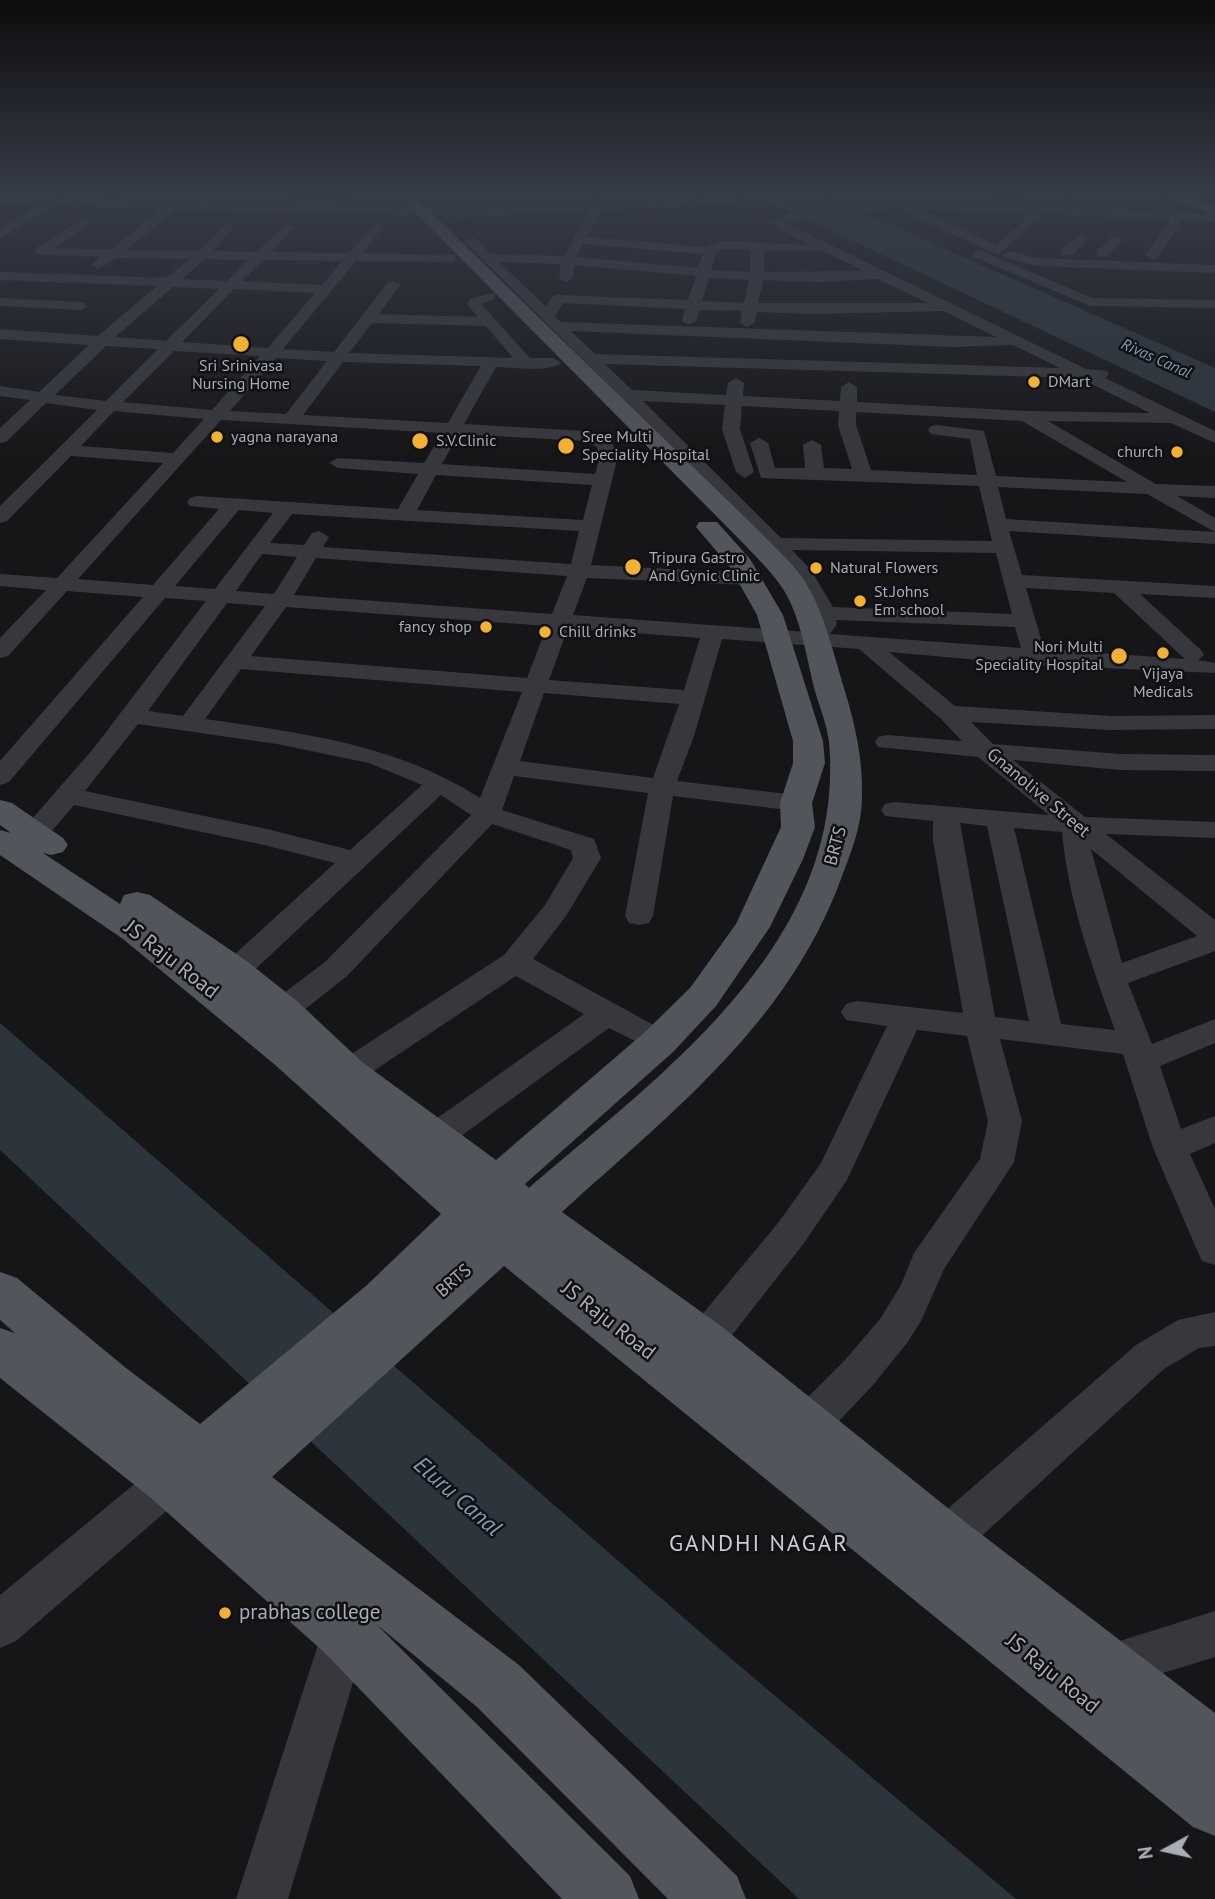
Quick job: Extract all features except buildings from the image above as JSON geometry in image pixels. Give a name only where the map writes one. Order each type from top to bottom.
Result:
[{"type":"main road","name":"BRTS","points":[[200,1480],[397,1310],[501,1212],[648,1112],[743,1017],[773,977],[813,907],[841,835],[847,766],[820,626],[767,554],[477,283]]},
{"type":"main road","points":[[477,283],[490,309],[540,364],[723,542],[751,579],[777,637],[808,741],[809,763],[796,803],[798,827],[786,859],[751,927],[703,997],[501,1212]]},
{"type":"main road","name":"JS Raju Road","points":[[12,828],[288,1054],[501,1212],[1215,1805]]},
{"type":"main road","name":"JS Raju Road","points":[[12,828],[234,971],[283,1010],[348,1072],[434,1138],[501,1212],[704,1340],[945,1540],[1105,1668],[1215,1751]]},
{"type":"main road","points":[[0,1292],[16,1356],[200,1480],[367,1581],[498,1686],[714,1899]]},
{"type":"main road","points":[[200,1480],[345,1633],[607,1899]]},
{"type":"street","points":[[162,283],[327,289]]},
{"type":"street","points":[[0,438],[103,340],[171,283]]},
{"type":"street","points":[[0,517],[234,283]]},
{"type":"street","points":[[0,651],[106,540],[176,459],[276,352],[332,283]]},
{"type":"street","points":[[511,283],[704,470],[804,575],[820,626]]},
{"type":"street","points":[[551,322],[562,283]]},
{"type":"street","points":[[658,426],[699,283]]},
{"type":"street","points":[[745,472],[730,420],[756,283]]},
{"type":"street","points":[[898,283],[1018,341],[1215,429]]},
{"type":"street","points":[[906,283],[1215,438]]},
{"type":"street","points":[[1043,283],[1080,299],[1213,307]]},
{"type":"street","points":[[1118,283],[1131,303]]},
{"type":"street","points":[[1144,283],[1157,304]]},
{"type":"street","points":[[1194,283],[1213,307]]},
{"type":"street","points":[[292,418],[394,284]]},
{"type":"street","points":[[525,298],[809,310],[947,307]]},
{"type":"street","points":[[4,305],[80,306]]},
{"type":"street","points":[[369,317],[490,309]]},
{"type":"street","points":[[551,322],[745,335],[1018,341]]},
{"type":"street","points":[[0,334],[338,357],[540,364]]},
{"type":"street","points":[[939,341],[970,373],[1026,416],[1215,526]]},
{"type":"street","points":[[590,359],[672,379],[732,400],[849,392],[1026,416],[1174,418]]},
{"type":"street","points":[[404,515],[490,364]]},
{"type":"street","points":[[626,395],[672,379],[738,373],[848,369],[1094,375]]},
{"type":"street","points":[[848,369],[847,425],[863,475]]},
{"type":"street","points":[[738,373],[764,383]]},
{"type":"street","points":[[0,391],[45,395],[76,402],[217,414],[584,436],[603,440],[608,446],[609,456],[579,571],[487,814],[335,969],[283,1010]]},
{"type":"street","points":[[730,420],[757,421]]},
{"type":"street","points":[[797,423],[975,432],[1035,657]]},
{"type":"street","points":[[759,443],[768,474]]},
{"type":"street","points":[[812,445],[815,473]]},
{"type":"street","points":[[69,450],[176,459]]},
{"type":"street","points":[[338,463],[602,480]]},
{"type":"street","points":[[704,470],[986,480],[1215,492]]},
{"type":"street","points":[[197,502],[591,526]]},
{"type":"street","points":[[0,777],[234,504]]},
{"type":"street","points":[[12,828],[69,796],[288,507]]},
{"type":"street","points":[[190,723],[279,602],[335,510]]},
{"type":"street","points":[[998,524],[1215,538]]},
{"type":"street","points":[[775,544],[1005,547]]},
{"type":"street","points":[[257,548],[579,571],[751,579]]},
{"type":"street","points":[[0,580],[777,637],[820,626],[1024,621]]},
{"type":"street","points":[[1014,581],[1215,592]]},
{"type":"street","points":[[1119,586],[1207,662]]},
{"type":"street","points":[[820,626],[866,644],[1035,657],[1207,662]]},
{"type":"street","points":[[639,916],[662,787],[712,634]]},
{"type":"street","name":"Gnanolive Street","points":[[866,644],[950,713],[987,752],[1215,937]]},
{"type":"street","points":[[234,662],[693,698]]},
{"type":"street","points":[[950,713],[1111,723],[1215,722]]},
{"type":"street","points":[[131,716],[190,723],[346,750],[401,766],[439,783],[487,814],[584,845],[587,858],[556,910],[515,962],[348,1072]]},
{"type":"street","points":[[887,742],[1170,765],[1215,763]]},
{"type":"street","points":[[504,767],[796,803]]},
{"type":"street","points":[[234,971],[439,783]]},
{"type":"street","points":[[69,796],[267,837],[355,860]]},
{"type":"street","points":[[894,810],[1075,825],[1215,830]]},
{"type":"street","points":[[806,1427],[849,1384],[886,1341],[923,1281],[927,1264],[997,1162],[1005,1121],[981,1027],[947,841],[946,814]]},
{"type":"street","points":[[999,819],[1048,1035]]},
{"type":"street","points":[[1075,825],[1078,857],[1111,978],[1139,1052],[1170,1148],[1215,1250]]},
{"type":"street","points":[[1111,978],[1215,937]]},
{"type":"street","points":[[515,962],[659,1042]]},
{"type":"street","points":[[858,1012],[1048,1035],[1139,1052],[1215,1030]]},
{"type":"street","points":[[434,1138],[606,1014]]},
{"type":"street","points":[[704,1340],[791,1233],[835,1170],[907,1017]]},
{"type":"street","points":[[1170,1148],[1215,1129]]},
{"type":"street","points":[[945,1540],[1150,1357],[1192,1332],[1215,1329]]},
{"type":"street","points":[[0,1625],[200,1480]]},
{"type":"street","points":[[262,1899],[345,1633],[367,1581]]},
{"type":"street","points":[[1105,1668],[1215,1634]]},
{"type":"water","name":"Rivas Canal","points":[[941,283],[1021,283],[1215,368],[1215,412]]},
{"type":"water","name":"Eluru Canal","points":[[0,1023],[715,1645],[1016,1899],[799,1899],[0,1150]]},
{"type":"place","name":"Sri Srinivasa Nursing Home","points":[[241,344]]},
{"type":"place","name":"DMart","points":[[1034,382]]},
{"type":"place","name":"yagna narayana","points":[[217,437]]},
{"type":"place","name":"S.V.Clinic","points":[[420,441]]},
{"type":"place","name":"Sree Multi Speciality Hospital","points":[[566,446]]},
{"type":"place","name":"church","points":[[1177,452]]},
{"type":"place","name":"Tripura Gastro And Gynic Clinic","points":[[633,567]]},
{"type":"place","name":"Natural Flowers","points":[[816,568]]},
{"type":"place","name":"St.Johns Em school","points":[[860,601]]},
{"type":"place","name":"fancy shop","points":[[486,627]]},
{"type":"place","name":"Chill drinks","points":[[545,632]]},
{"type":"place","name":"Vijaya Medicals","points":[[1163,653]]},
{"type":"place","name":"Nori Multi Speciality Hospital","points":[[1119,656]]},
{"type":"place","name":"prabhas college","points":[[225,1613]]},
{"type":"district","name":"GANDHI NAGAR","points":[[759,1544]]}]
